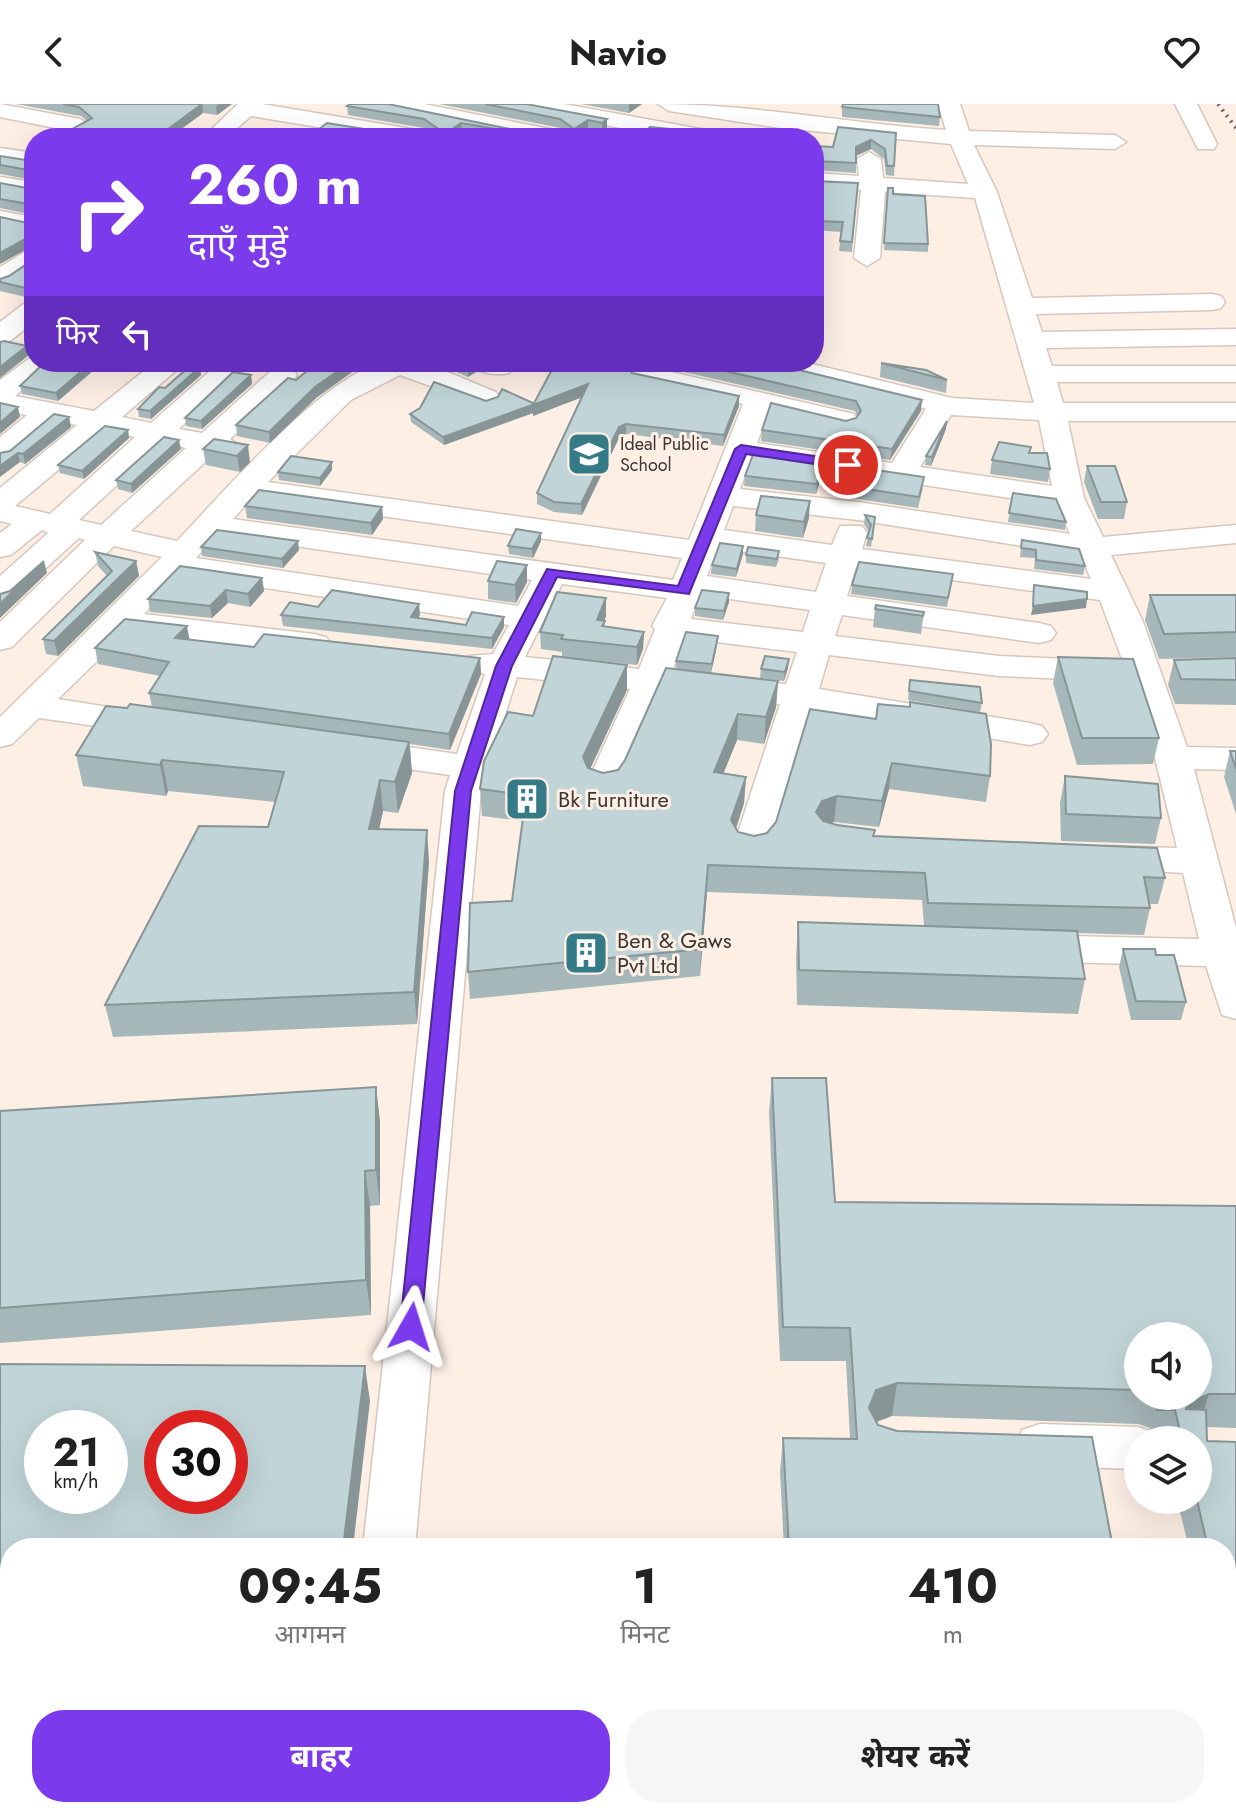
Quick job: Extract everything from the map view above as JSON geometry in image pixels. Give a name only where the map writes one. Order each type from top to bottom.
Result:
[{"type":"street","points":[[0,110],[11,104]]},
{"type":"street","points":[[3,133],[62,104]]},
{"type":"street","points":[[391,104],[510,128]]},
{"type":"street","points":[[528,104],[658,128]]},
{"type":"street","points":[[669,104],[746,111],[965,152],[1008,163],[1120,152],[965,152],[940,161]]},
{"type":"street","points":[[1186,104],[1206,144]]},
{"type":"street","points":[[225,128],[249,106],[369,128]]},
{"type":"street","points":[[923,109],[951,107],[965,152],[985,192],[1021,306],[1062,451],[1069,498],[1113,592],[1160,672],[1173,758],[1236,1005]]},
{"type":"street","points":[[0,110],[80,126]]},
{"type":"street","points":[[725,128],[746,111]]},
{"type":"street","points":[[3,133],[24,139]]},
{"type":"street","points":[[824,149],[911,158]]},
{"type":"street","points":[[867,258],[873,184],[868,154]]},
{"type":"street","points":[[0,155],[24,159]]},
{"type":"street","points":[[824,181],[985,192]]},
{"type":"street","points":[[0,184],[24,188]]},
{"type":"street","points":[[0,218],[24,222]]},
{"type":"street","points":[[0,247],[24,252]]},
{"type":"street","points":[[0,279],[24,261]]},
{"type":"street","points":[[1021,306],[1212,302]]},
{"type":"street","points":[[0,335],[24,317]]},
{"type":"street","points":[[1029,340],[1236,337]]},
{"type":"street","points":[[0,394],[28,372]]},
{"type":"street","points":[[0,503],[160,372]]},
{"type":"street","points":[[0,593],[54,525],[224,372]]},
{"type":"street","points":[[0,736],[119,621],[245,488],[341,394],[384,372]]},
{"type":"street","points":[[424,372],[486,398]]},
{"type":"street","points":[[641,372],[844,420]]},
{"type":"street","points":[[808,372],[942,406],[1049,412],[1236,412]]},
{"type":"street","points":[[1041,374],[1236,374]]},
{"type":"street","points":[[0,640],[107,536],[283,375]]},
{"type":"street","points":[[826,462],[858,385]]},
{"type":"street","points":[[604,785],[652,679],[669,626],[759,399]]},
{"type":"street","points":[[0,401],[279,456]]},
{"type":"street","points":[[752,848],[858,511],[886,471],[942,406]]},
{"type":"street","points":[[0,452],[48,412]]},
{"type":"street","points":[[68,447],[126,459]]},
{"type":"street","points":[[741,449],[1069,498]]},
{"type":"street","points":[[245,488],[703,544],[843,557],[1113,592]]},
{"type":"street","points":[[722,496],[858,511],[1092,547],[1236,534]]},
{"type":"street","points":[[0,512],[107,536],[179,558],[530,618]]},
{"type":"street","points":[[0,548],[54,525]]},
{"type":"street","points":[[210,525],[552,572],[830,601],[1039,633]]},
{"type":"street","points":[[390,1538],[463,791],[504,666],[552,572]]},
{"type":"street","points":[[119,621],[350,648]]},
{"type":"street","points":[[669,626],[999,666],[1160,672]]},
{"type":"street","points":[[442,659],[800,696],[1030,734]]},
{"type":"street","points":[[30,706],[187,728]]},
{"type":"street","points":[[329,747],[471,767]]},
{"type":"street","points":[[1173,758],[1236,759]]},
{"type":"street","points":[[1078,857],[1200,861]]},
{"type":"street","points":[[989,948],[1223,953]]},
{"type":"street","points":[[1000,1444],[1124,1448]]},
{"type":"building","points":[[63,104],[202,104],[170,128],[74,128],[92,118],[79,107]]},
{"type":"building","points":[[388,104],[505,128],[461,123],[454,128],[437,128],[424,119],[347,106]]},
{"type":"building","points":[[485,104],[526,104],[607,119],[602,123],[588,120],[573,128],[560,119]]},
{"type":"building","points":[[843,104],[938,104],[940,117],[842,107]]},
{"type":"building","points":[[327,123],[358,128],[320,128]]},
{"type":"building","points":[[838,127],[896,133],[894,166],[887,166],[885,149],[871,140],[856,147],[856,163],[824,161],[824,147],[833,147]]},
{"type":"building","points":[[0,156],[24,160],[24,169],[0,165]]},
{"type":"building","points":[[824,181],[858,183],[852,242],[840,241],[843,222],[824,221]]},
{"type":"building","points":[[0,183],[24,188],[24,203],[0,199]]},
{"type":"building","points":[[888,188],[893,188],[893,194],[925,196],[928,244],[884,243]]},
{"type":"building","points":[[0,217],[24,222],[24,240],[0,253]]},
{"type":"building","points":[[24,266],[24,288],[0,282],[0,279]]},
{"type":"building","points":[[0,342],[24,345],[24,348],[0,367]]},
{"type":"building","points":[[881,363],[926,370],[947,380]]},
{"type":"building","points":[[35,372],[80,372],[56,393],[20,386]]},
{"type":"building","points":[[183,372],[194,372],[150,411],[138,409],[159,387],[165,388]]},
{"type":"building","points":[[233,372],[251,375],[201,421],[185,418]]},
{"type":"building","points":[[306,372],[337,372],[315,387],[269,432],[236,425],[288,378],[296,380]]},
{"type":"building","points":[[551,372],[631,372],[739,396],[724,435],[626,424],[619,427],[581,504],[554,502],[537,493],[588,384],[533,405]]},
{"type":"building","points":[[730,372],[807,372],[922,400],[892,449],[762,430],[771,403],[846,421],[856,418],[861,411],[856,401]]},
{"type":"building","points":[[434,382],[486,401],[498,397],[502,389],[535,404],[443,437],[410,414],[420,408]]},
{"type":"building","points":[[0,403],[18,407],[0,423]]},
{"type":"building","points":[[54,414],[69,417],[23,454],[18,453],[0,466],[0,453],[10,451]]},
{"type":"building","points":[[947,421],[932,457],[926,456]]},
{"type":"building","points":[[105,426],[128,430],[82,471],[58,465]]},
{"type":"building","points":[[164,437],[179,440],[131,484],[116,480]]},
{"type":"building","points":[[214,439],[248,445],[237,456],[203,449]]},
{"type":"building","points":[[999,442],[1031,447],[1029,453],[1047,453],[1050,469],[992,460]]},
{"type":"building","points":[[754,452],[924,477],[919,497],[852,487],[855,476],[822,468],[817,484],[745,476]]},
{"type":"building","points":[[291,456],[332,462],[320,478],[278,472]]},
{"type":"building","points":[[1087,466],[1115,466],[1127,502],[1101,502]]},
{"type":"building","points":[[259,490],[382,507],[371,523],[245,506]]},
{"type":"building","points":[[1013,493],[1056,499],[1066,522],[1009,513]]},
{"type":"building","points":[[761,496],[810,501],[804,522],[756,515]]},
{"type":"building","points":[[865,515],[875,517],[872,539],[867,538],[871,525]]},
{"type":"building","points":[[516,529],[541,533],[532,549],[508,546]]},
{"type":"building","points":[[217,530],[298,541],[282,559],[201,547]]},
{"type":"building","points":[[1022,540],[1079,549],[1085,566],[1036,560],[1036,550],[1021,548]]},
{"type":"building","points":[[720,543],[743,546],[737,569],[712,565]]},
{"type":"building","points":[[748,547],[779,551],[777,559],[746,555]]},
{"type":"building","points":[[95,552],[136,561],[54,641],[43,639],[112,571]]},
{"type":"building","points":[[44,561],[0,604],[0,594],[10,591]]},
{"type":"building","points":[[497,561],[527,565],[515,585],[488,581]]},
{"type":"building","points":[[859,562],[953,574],[948,598],[852,585]]},
{"type":"building","points":[[180,566],[262,578],[248,594],[226,590],[210,606],[148,599]]},
{"type":"building","points":[[1034,585],[1087,592],[1087,599],[1033,606]]},
{"type":"building","points":[[332,590],[419,604],[411,617],[466,625],[472,612],[504,617],[492,638],[281,615],[290,602],[318,607]]},
{"type":"building","points":[[702,590],[729,593],[724,611],[695,608]]},
{"type":"building","points":[[557,592],[606,598],[597,620],[605,621],[602,626],[644,632],[637,647],[561,639],[563,635],[540,632]]},
{"type":"building","points":[[1150,595],[1236,595],[1236,632],[1164,634]]},
{"type":"building","points":[[876,605],[924,612],[923,616],[875,609]]},
{"type":"building","points":[[125,619],[187,626],[175,638],[254,647],[264,634],[480,658],[449,734],[149,693],[169,662],[95,648]]},
{"type":"building","points":[[686,632],[718,636],[712,664],[676,661]]},
{"type":"building","points":[[553,656],[627,665],[583,757],[588,768],[603,773],[618,770],[625,760],[666,668],[778,681],[766,717],[738,714],[714,772],[746,777],[731,820],[738,832],[754,836],[767,833],[776,822],[810,709],[876,719],[878,704],[910,707],[910,702],[986,714],[991,744],[990,776],[892,763],[882,801],[837,796],[822,801],[816,812],[823,821],[875,830],[873,836],[1157,848],[1165,878],[1144,877],[1150,908],[928,903],[925,873],[708,865],[701,949],[468,972],[470,903],[512,901],[526,795],[480,789],[484,761],[508,712],[533,716]]},
{"type":"building","points":[[765,656],[789,659],[785,672],[761,669]]},
{"type":"building","points":[[1058,657],[1133,659],[1159,738],[1082,738]]},
{"type":"building","points":[[1236,658],[1236,680],[1181,679],[1174,660]]},
{"type":"building","points":[[910,680],[980,687],[982,703],[909,691]]},
{"type":"building","points":[[130,704],[409,742],[395,782],[380,780],[369,829],[427,830],[414,992],[105,1005],[199,826],[268,827],[284,772],[162,760],[160,765],[76,755],[106,706],[127,708]]},
{"type":"building","points":[[1230,751],[1236,751],[1236,769]]},
{"type":"building","points":[[1065,776],[1158,784],[1161,818],[1066,814]]},
{"type":"building","points":[[798,922],[1077,931],[1085,979],[799,970]]},
{"type":"building","points":[[1123,949],[1155,949],[1156,955],[1174,955],[1186,1002],[1136,1001]]},
{"type":"building","points":[[772,1078],[826,1078],[835,1202],[1236,1206],[1236,1394],[1212,1394],[1212,1322],[1124,1322],[1124,1390],[897,1383],[876,1390],[869,1408],[878,1425],[897,1431],[1092,1437],[1111,1538],[788,1538],[783,1438],[857,1439],[850,1328],[783,1327]]},
{"type":"building","points":[[376,1087],[376,1170],[365,1171],[366,1280],[0,1308],[0,1111]]},
{"type":"building","points":[[0,1364],[365,1366],[344,1538],[0,1538]]},
{"type":"building","points":[[1175,1410],[1206,1410],[1207,1426],[1179,1426]]},
{"type":"building","points":[[1212,1441],[1236,1442],[1236,1538],[1206,1538],[1200,1514],[1212,1514]]},
{"type":"railway","points":[[1218,104],[1236,128]]},
{"type":"place","name":"Ideal Public School","points":[[589,454]]},
{"type":"place","name":"Bk Furniture","points":[[527,799]]},
{"type":"place","name":"Ben & Gaws Pvt Ltd","points":[[586,953]]},
{"type":"route","points":[[411,1327],[463,791],[504,666],[552,572],[683,591],[741,449],[848,465]]}]
